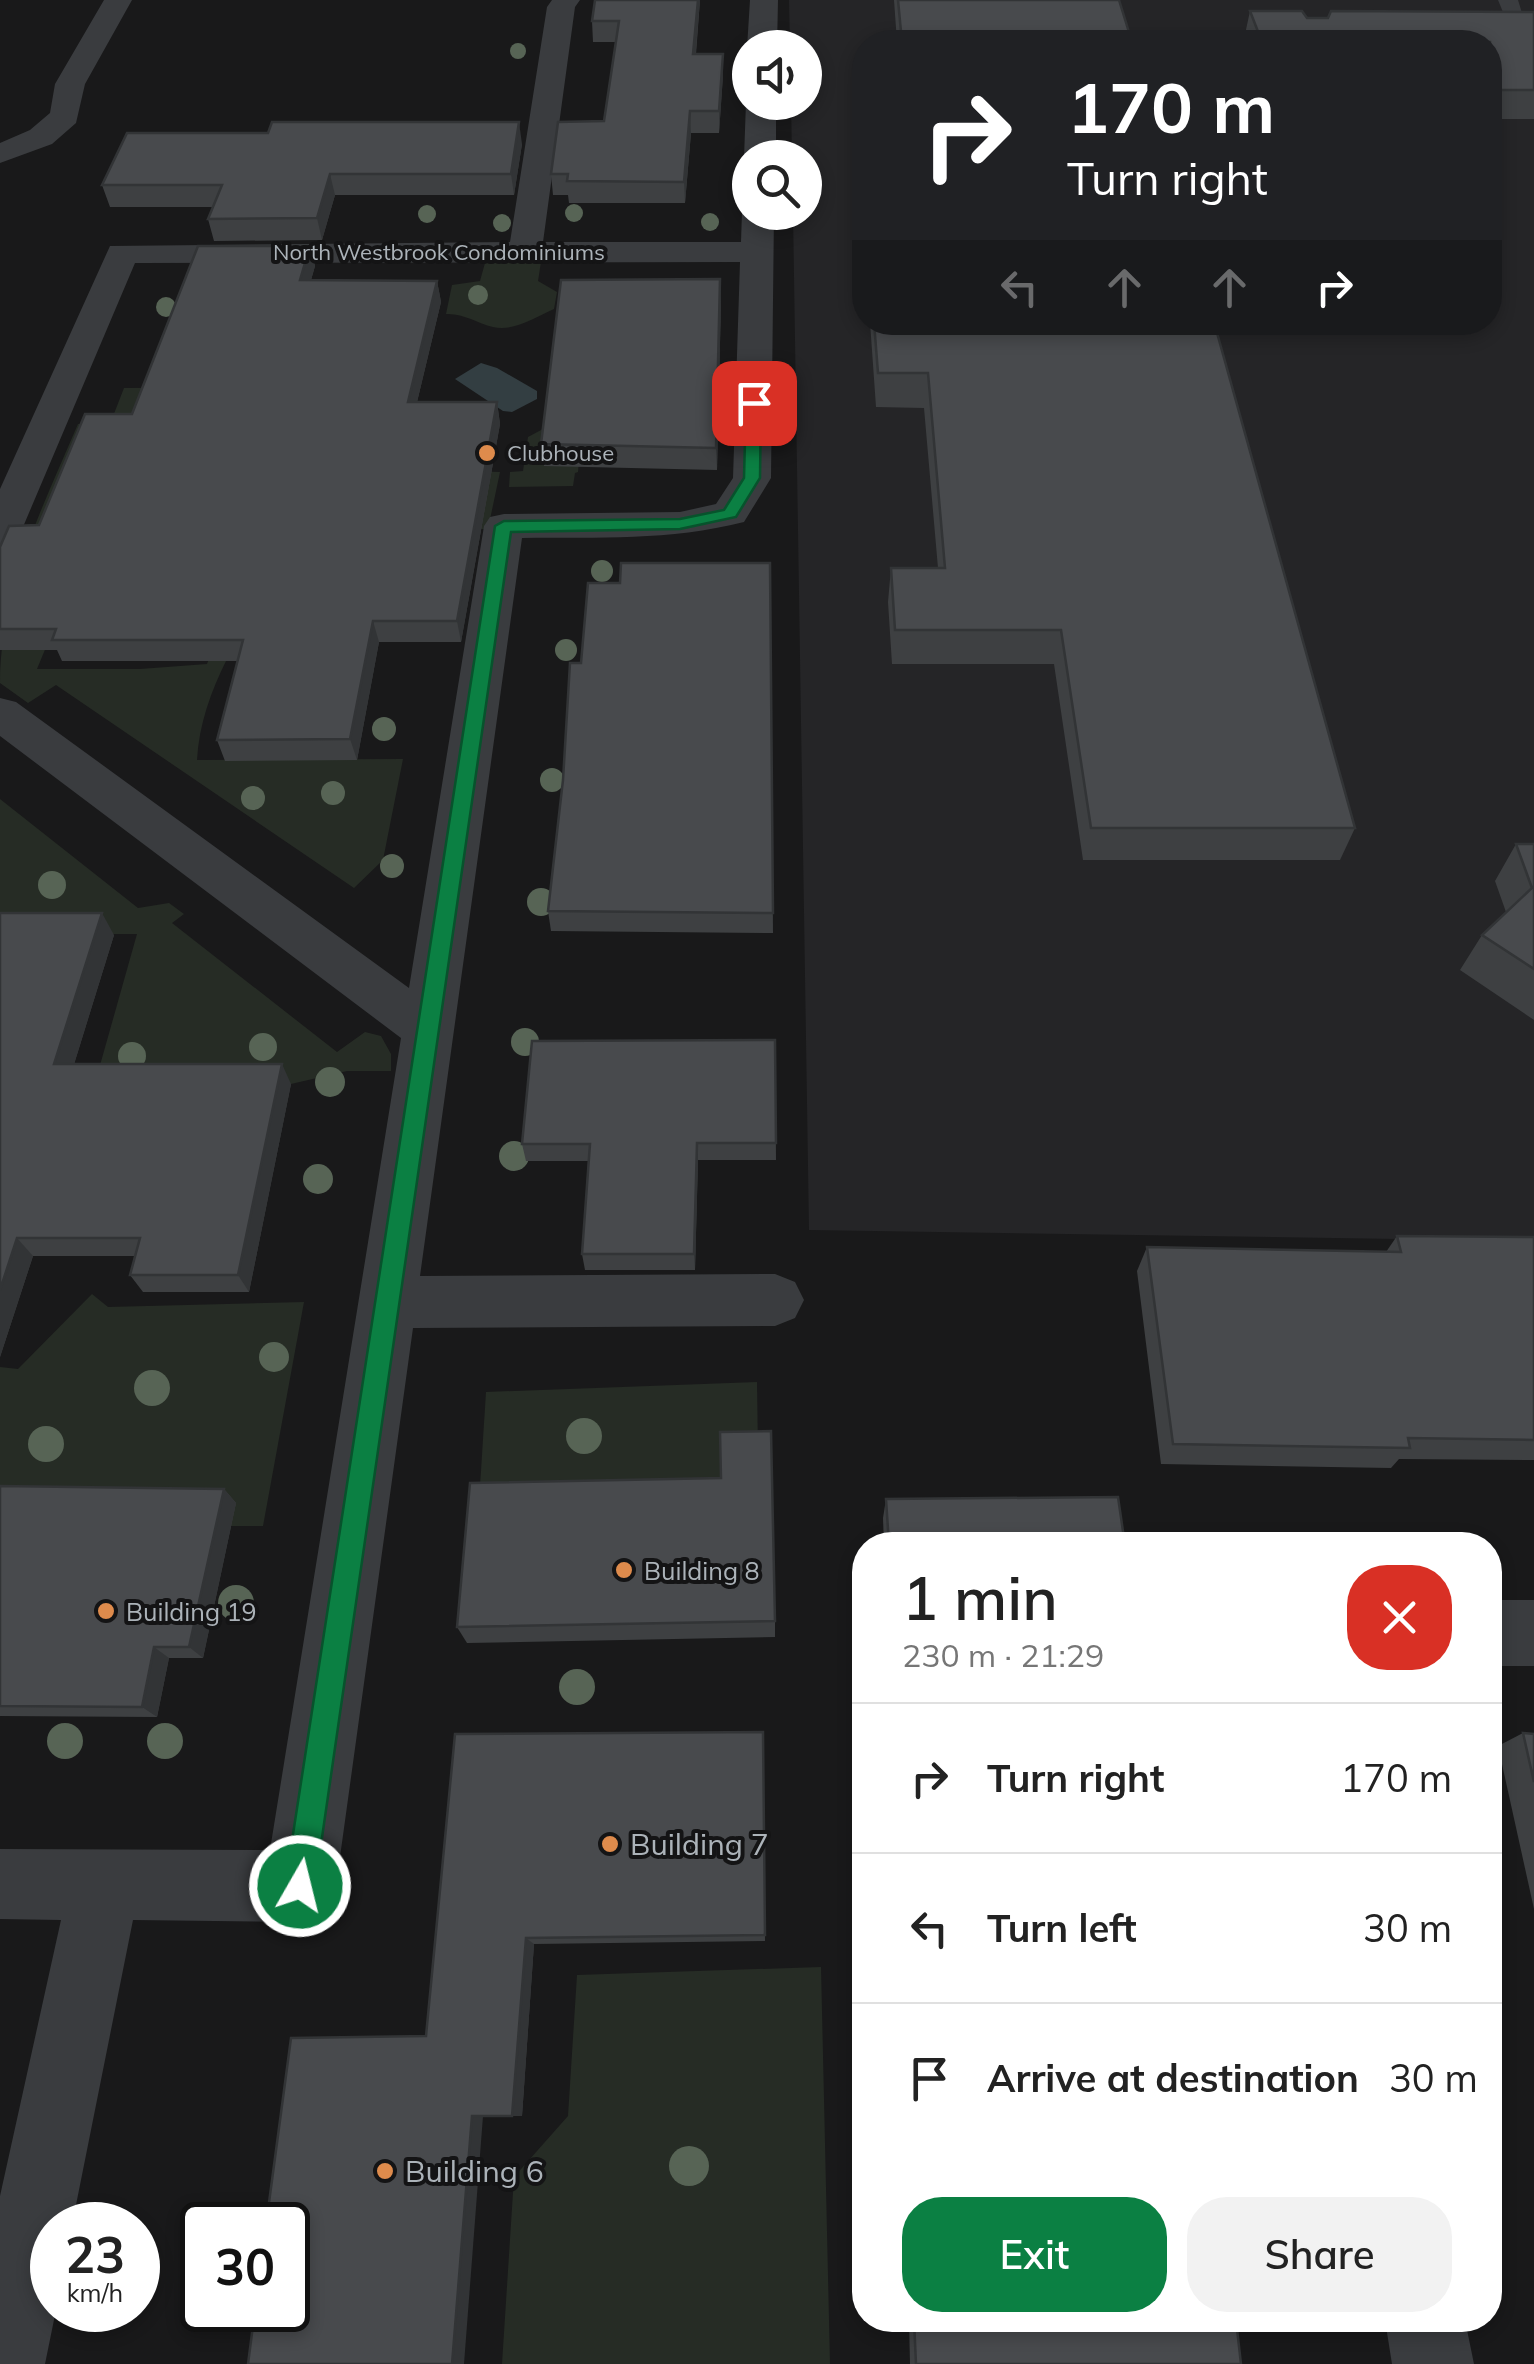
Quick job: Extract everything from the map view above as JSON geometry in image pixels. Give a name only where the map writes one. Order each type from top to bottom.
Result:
[{"type":"street","points":[[0,154],[41,138],[65,116],[70,84],[118,0]]},
{"type":"street","points":[[525,252],[561,7],[566,0]]},
{"type":"street","points":[[763,30],[764,0]]},
{"type":"street","points":[[0,1884],[300,1886],[504,526],[680,524],[730,514],[752,478],[758,232]]},
{"type":"street","name":"North Westbrook Condominiums","points":[[0,534],[122,252],[525,252],[758,232]]},
{"type":"street","points":[[0,713],[427,1029]]},
{"type":"street","points":[[386,1302],[775,1300]]},
{"type":"street","points":[[1502,1633],[1534,1633]]},
{"type":"street","points":[[4,2364],[104,1885]]},
{"type":"street","points":[[1427,2332],[1433,2364]]},
{"type":"shaded area","points":[[789,0],[1534,0],[1534,1241],[809,1230],[793,230],[822,230],[822,140],[792,140],[791,120],[822,120],[822,30],[790,30]]},
{"type":"shaded area","points":[[541,262],[538,281],[557,292],[554,309],[524,323],[501,328],[446,314],[452,285],[480,281],[485,263]]},
{"type":"shaded area","points":[[481,363],[537,391],[537,399],[512,412],[503,411],[455,379]]},
{"type":"shaded area","points":[[295,387],[467,471],[500,472],[488,529],[428,530],[227,659],[211,696],[197,760],[403,759],[383,860],[354,888],[56,685],[28,703],[0,683],[2,649],[15,583],[51,486],[78,424],[110,424],[124,388]],"holes":[[[91,538],[215,642],[207,664],[140,669],[37,669]]]},
{"type":"shaded area","points":[[584,407],[578,472],[573,486],[509,487],[510,472],[523,471],[528,437]]},
{"type":"shaded area","points":[[0,799],[138,908],[169,903],[184,914],[172,923],[337,1052],[365,1032],[381,1036],[391,1054],[391,1071],[347,1071],[291,1084],[95,1083],[137,934],[0,934]]},
{"type":"shaded area","points":[[92,1294],[108,1307],[304,1302],[263,1526],[231,1526],[0,1501],[0,1367],[18,1369]]},
{"type":"shaded area","points":[[757,1382],[758,1451],[722,1497],[479,1502],[486,1392]]},
{"type":"shaded area","points":[[821,1967],[830,2364],[502,2364],[514,2177],[568,2116],[577,1975]]},
{"type":"building","points":[[595,0],[698,0],[693,54],[723,54],[719,111],[690,111],[684,182],[567,181],[568,174],[551,174],[558,122],[604,121],[619,21],[592,21]]},
{"type":"building","points":[[898,0],[1119,0],[1128,30],[901,30]]},
{"type":"building","points":[[1250,11],[1302,11],[1307,18],[1328,18],[1331,11],[1534,12],[1534,90],[1502,90],[1502,30],[1257,30]]},
{"type":"building","points":[[272,122],[519,122],[511,174],[330,174],[317,218],[208,219],[222,185],[102,185],[127,133],[268,133]]},
{"type":"building","points":[[198,246],[310,246],[300,280],[437,281],[408,402],[497,402],[457,621],[373,621],[350,739],[217,740],[243,640],[52,640],[56,629],[0,629],[0,547],[9,526],[39,525],[85,414],[132,414]]},
{"type":"building","points":[[720,279],[716,448],[541,444],[561,280]]},
{"type":"building","points":[[875,335],[1218,335],[1355,828],[1091,828],[1061,630],[895,630],[891,568],[945,568],[928,373],[878,373]]},
{"type":"building","points":[[621,563],[770,563],[773,913],[548,911],[563,780],[570,663],[581,663],[588,583],[620,583]]},
{"type":"building","points":[[1516,844],[1534,844],[1534,969],[1482,935],[1532,888]]},
{"type":"building","points":[[0,913],[102,913],[54,1064],[282,1064],[238,1275],[130,1275],[140,1238],[17,1238],[0,1290]]},
{"type":"building","points":[[775,1040],[776,1143],[697,1143],[694,1254],[582,1254],[590,1144],[522,1144],[532,1041]]},
{"type":"building","points":[[1397,1236],[1534,1237],[1534,1440],[1408,1438],[1410,1448],[1173,1444],[1147,1247],[1401,1252]]},
{"type":"building","name":"Building 8","points":[[771,1431],[775,1621],[457,1627],[470,1483],[721,1478],[720,1432]]},
{"type":"building","name":"Building 19","points":[[0,1486],[224,1489],[189,1647],[154,1647],[142,1707],[0,1706]]},
{"type":"building","points":[[1118,1497],[1123,1532],[888,1532],[886,1499]]},
{"type":"building","points":[[763,1732],[765,1935],[526,1938],[512,2116],[472,2116],[452,2364],[248,2364],[252,2332],[310,2332],[310,2202],[269,2202],[291,2038],[426,2036],[455,1734]]},
{"type":"building","points":[[1523,1733],[1534,1734],[1534,1782]]},
{"type":"building","points":[[915,2332],[1237,2332],[1241,2364],[916,2364]]},
{"type":"place","name":"Clubhouse","points":[[487,453]]},
{"type":"place","name":"Building 8","points":[[624,1570]]},
{"type":"place","name":"Building 19","points":[[106,1611]]},
{"type":"place","name":"Building 7","points":[[610,1844]]},
{"type":"place","name":"Building 6","points":[[385,2171]]},
{"type":"route","points":[[300,1886],[504,526],[680,524],[730,514],[752,478],[754,403]]}]
